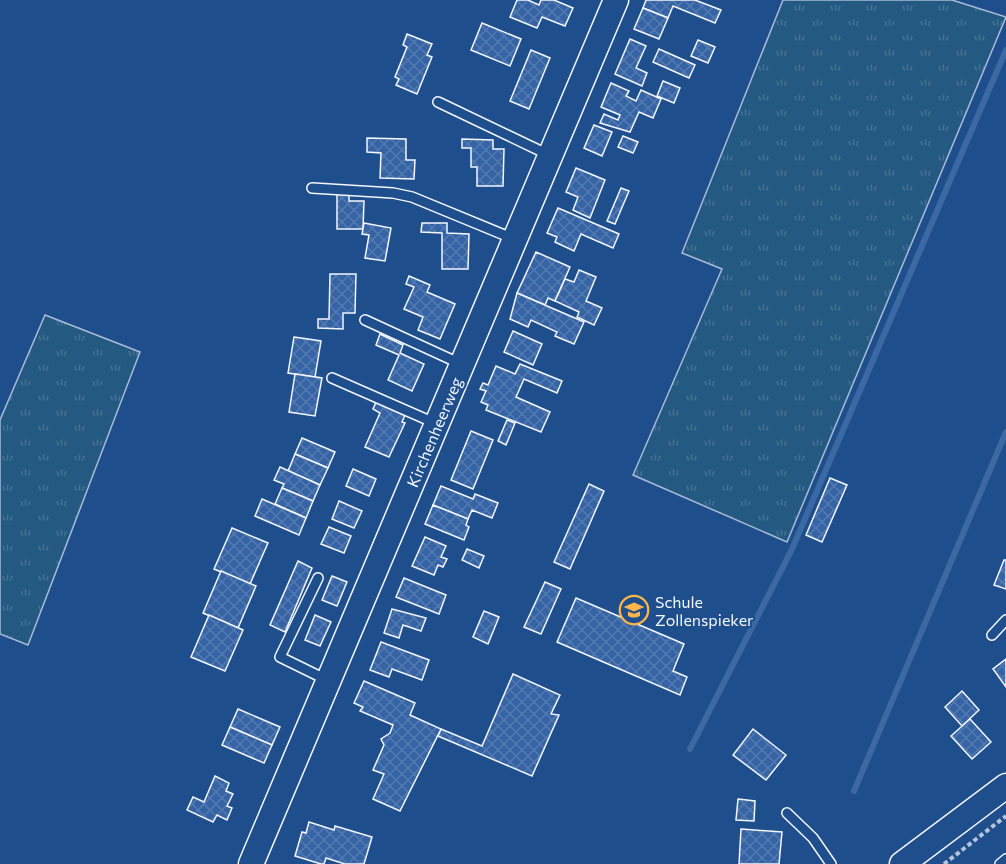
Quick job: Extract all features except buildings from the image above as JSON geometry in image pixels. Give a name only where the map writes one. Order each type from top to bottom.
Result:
[{"type":"main road","name":"Kirchenheerweg","points":[[251,864],[616,0]]},
{"type":"main road","points":[[902,864],[1006,786]]},
{"type":"lane","points":[[438,102],[551,156]]},
{"type":"lane","points":[[312,188],[412,197],[515,239]]},
{"type":"lane","points":[[364,320],[463,364]]},
{"type":"lane","points":[[332,378],[437,424]]},
{"type":"lane","points":[[318,578],[280,657],[329,681]]},
{"type":"lane","points":[[992,635],[1006,620]]},
{"type":"lane","points":[[787,813],[813,838],[831,864]]},
{"type":"lane","points":[[1000,864],[1006,859]]},
{"type":"path","points":[[944,864],[1006,816]]},
{"type":"green space","points":[[783,0],[952,0],[1006,17],[787,542],[633,475],[722,269],[682,253]]},
{"type":"green space","points":[[45,315],[140,352],[28,645],[0,634],[0,420]]},
{"type":"waterway","points":[[690,749],[792,549],[1006,50]]},
{"type":"waterway","points":[[854,791],[1006,432]]},
{"type":"place","name":"Schule Zollenspieker","points":[[634,610]]}]
